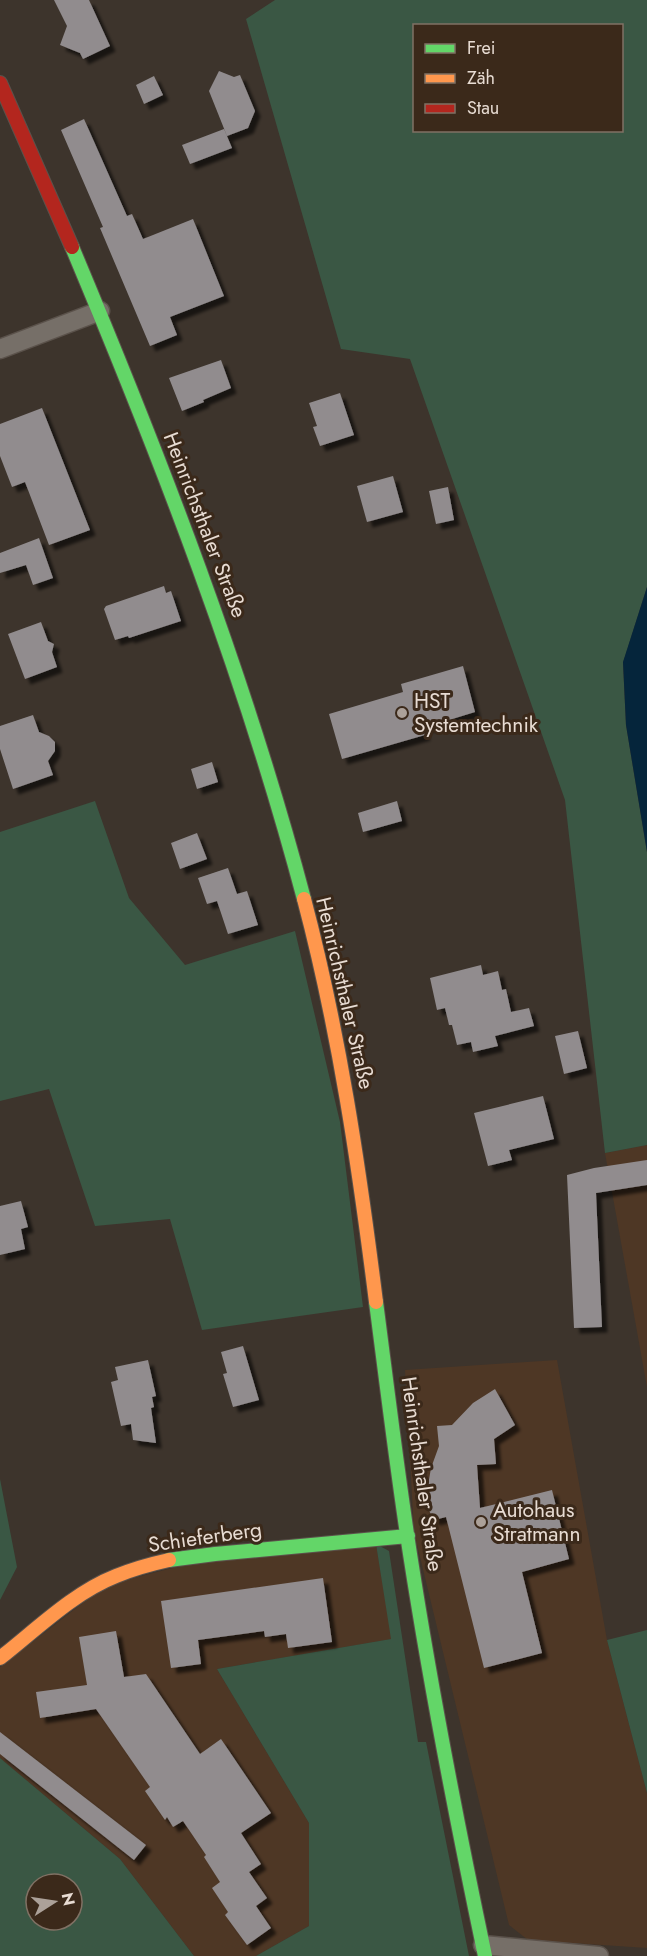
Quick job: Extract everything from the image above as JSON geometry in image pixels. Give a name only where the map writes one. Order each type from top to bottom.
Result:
[{"type":"main road","name":"Heinrichsthaler Straße","points":[[0,83],[57,208],[100,311],[221,629],[256,730],[288,837],[323,976],[348,1101],[408,1536],[433,1694],[484,1951]]},
{"type":"main road","name":"Schieferberg","points":[[0,1658],[86,1593],[114,1577],[137,1569],[201,1555],[408,1536]]},
{"type":"street","points":[[0,349],[100,311]]},
{"type":"street","points":[[484,1951],[532,1951],[599,1956]]},
{"type":"shaded area","points":[[647,1145],[647,1387],[605,1153]]},
{"type":"shaded area","points":[[557,1360],[607,1640],[647,1793],[647,1948],[528,1940],[509,1925],[414,1532],[405,1370]]},
{"type":"shaded area","points":[[376,1544],[392,1639],[217,1669],[309,1823],[309,1926],[256,1956],[194,1956],[120,1859],[0,1758],[0,1667],[106,1585],[200,1561]]},
{"type":"green space","points":[[275,0],[647,0],[647,587],[623,663],[626,725],[647,852],[647,1145],[605,1153],[565,800],[410,359],[341,349],[246,19]]},
{"type":"green space","points":[[95,801],[129,898],[185,965],[295,931],[340,1122],[363,1307],[202,1330],[170,1219],[95,1226],[49,1089],[0,1101],[0,832]]},
{"type":"green space","points":[[0,1479],[17,1567],[0,1600]]},
{"type":"green space","points":[[376,1544],[389,1551],[418,1742],[426,1742],[469,1956],[256,1956],[309,1926],[309,1823],[217,1669],[391,1639]]},
{"type":"green space","points":[[647,1630],[647,1793],[607,1640]]},
{"type":"green space","points":[[0,1758],[120,1859],[194,1956],[0,1956]]},
{"type":"water","points":[[647,587],[647,852],[626,725],[623,662]]},
{"type":"building","points":[[54,0],[89,0],[110,46],[83,59],[80,53],[60,45],[67,26]]},
{"type":"building","points":[[219,71],[234,77],[240,75],[255,111],[248,128],[227,136],[209,91]]},
{"type":"building","points":[[154,76],[163,95],[144,104],[136,85]]},
{"type":"building","points":[[84,119],[127,216],[132,214],[143,239],[193,219],[224,296],[170,317],[177,335],[150,346],[100,228],[103,227],[61,130]]},
{"type":"building","points":[[224,129],[232,148],[190,164],[182,145]]},
{"type":"building","points":[[221,360],[231,388],[182,411],[169,378]]},
{"type":"building","points":[[340,393],[354,435],[320,446],[313,427],[317,426],[309,403]]},
{"type":"building","points":[[42,408],[90,530],[49,545],[25,482],[12,487],[0,456],[0,424]]},
{"type":"building","points":[[393,476],[403,512],[367,522],[357,486]]},
{"type":"building","points":[[448,487],[454,520],[436,524],[429,491]]},
{"type":"building","points":[[39,538],[53,578],[33,585],[26,565],[0,573],[0,553]]},
{"type":"building","points":[[164,586],[166,593],[171,591],[181,621],[129,638],[128,636],[115,640],[104,609],[106,606]]},
{"type":"building","points":[[41,622],[48,641],[54,644],[52,652],[57,667],[25,679],[8,634]]},
{"type":"building","name":"HST Systemtechnik","points":[[463,666],[475,712],[423,728],[425,735],[342,759],[329,714],[403,692],[401,684]]},
{"type":"building","points":[[33,715],[39,732],[49,736],[55,742],[55,751],[48,761],[53,775],[13,789],[0,749],[0,726]]},
{"type":"building","points":[[212,762],[218,782],[197,789],[191,769]]},
{"type":"building","points":[[397,801],[402,821],[363,832],[358,813]]},
{"type":"building","points":[[197,833],[207,859],[180,869],[171,843]]},
{"type":"building","points":[[228,868],[237,894],[247,891],[258,925],[228,934],[217,901],[207,904],[198,878]]},
{"type":"building","points":[[481,965],[483,975],[498,971],[502,990],[506,989],[511,1012],[529,1008],[534,1026],[495,1036],[498,1046],[473,1052],[471,1042],[457,1045],[445,1008],[437,1010],[430,978]]},
{"type":"building","points":[[578,1031],[587,1068],[564,1074],[555,1036]]},
{"type":"building","points":[[543,1096],[554,1139],[509,1150],[512,1160],[488,1166],[474,1113]]},
{"type":"building","points":[[647,1160],[647,1185],[596,1193],[602,1327],[574,1328],[567,1175],[594,1168]]},
{"type":"building","points":[[21,1201],[28,1227],[21,1229],[25,1249],[0,1255],[0,1206]]},
{"type":"building","points":[[243,1346],[259,1400],[233,1407],[223,1374],[227,1373],[221,1352]]},
{"type":"building","points":[[148,1360],[156,1396],[152,1397],[154,1407],[151,1408],[156,1443],[133,1440],[131,1424],[121,1426],[111,1382],[118,1380],[115,1367]]},
{"type":"building","points":[[495,1389],[515,1425],[494,1439],[496,1464],[477,1465],[480,1508],[552,1490],[569,1559],[522,1572],[542,1653],[484,1668],[446,1517],[434,1520],[425,1503],[431,1468],[439,1446],[437,1426],[452,1425],[473,1403]]},
{"type":"building","points":[[323,1578],[332,1642],[288,1648],[286,1634],[265,1637],[264,1631],[198,1640],[201,1664],[171,1668],[161,1601]]},
{"type":"building","points":[[116,1631],[124,1677],[146,1674],[200,1754],[221,1739],[271,1813],[241,1833],[261,1864],[249,1872],[267,1898],[256,1906],[271,1928],[247,1945],[225,1915],[228,1912],[212,1888],[220,1882],[204,1857],[206,1855],[183,1821],[173,1827],[167,1817],[165,1820],[145,1791],[150,1787],[96,1709],[40,1718],[36,1692],[87,1685],[79,1637]]},
{"type":"building","points":[[0,1732],[146,1845],[134,1860],[0,1754]]},
{"type":"traffic: fast","points":[[72,247],[138,407],[199,569],[255,733],[304,899]]},
{"type":"traffic: fast","points":[[376,1302],[418,1605],[464,1856],[485,1956]]},
{"type":"traffic: fast","points":[[169,1560],[408,1536]]},
{"type":"traffic: slow","points":[[304,899],[328,999],[347,1099],[376,1302]]},
{"type":"traffic: slow","points":[[0,1658],[56,1612],[100,1583],[122,1573],[169,1560]]},
{"type":"traffic: jam","points":[[0,83],[72,247]]},
{"type":"place","name":"HST Systemtechnik","points":[[402,713]]},
{"type":"place","name":"Autohaus Stratmann","points":[[481,1522]]}]
